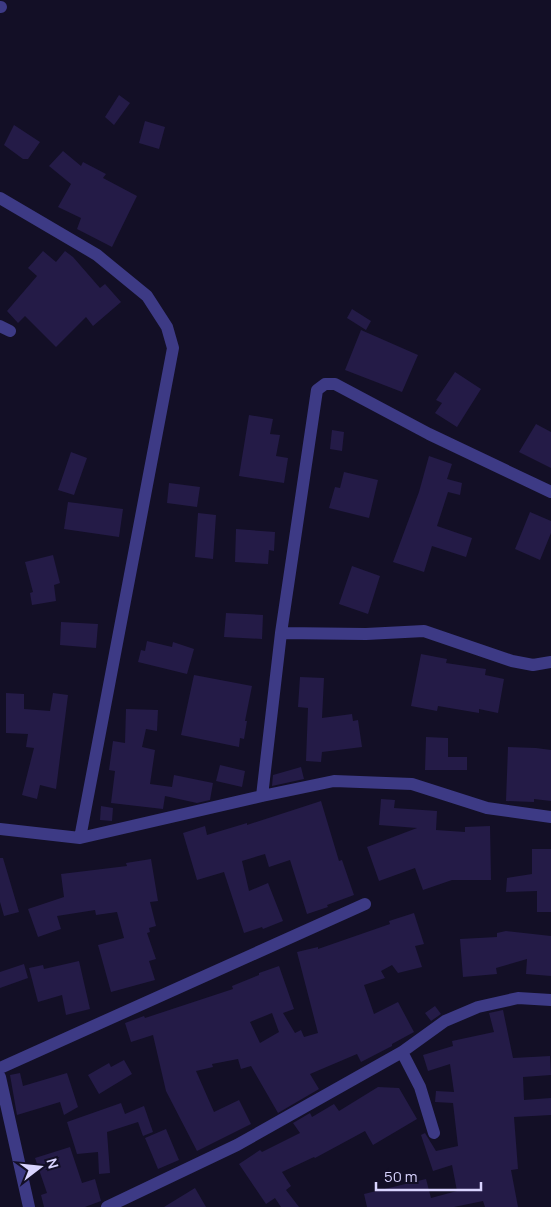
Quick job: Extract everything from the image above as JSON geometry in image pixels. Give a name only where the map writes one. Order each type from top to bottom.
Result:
[{"type":"street","points":[[0,198],[97,255],[147,296],[166,327],[173,348],[80,838]]},
{"type":"street","points":[[262,796],[281,633],[317,390],[325,384],[335,384],[429,434],[551,492]]},
{"type":"street","points":[[281,633],[366,634],[424,632],[512,661],[533,664],[551,662]]},
{"type":"street","points":[[0,829],[80,838],[334,781],[412,784],[487,808],[551,817]]},
{"type":"street","points":[[0,1068],[365,904]]},
{"type":"street","points":[[107,1207],[237,1145],[402,1052],[445,1021],[478,1007],[518,998],[551,1000]]},
{"type":"street","points":[[402,1052],[420,1087],[434,1132]]},
{"type":"street","points":[[0,1077],[29,1207]]},
{"type":"building","points":[[119,95],[130,103],[114,125],[105,117]]},
{"type":"building","points":[[145,121],[165,127],[159,149],[139,143]]},
{"type":"building","points":[[14,125],[40,142],[28,159],[23,159],[4,145]]},
{"type":"building","points":[[63,151],[81,166],[83,162],[106,174],[103,178],[137,196],[112,247],[77,229],[81,218],[58,207],[71,184],[49,166]]},
{"type":"building","points":[[43,251],[56,262],[65,251],[73,257],[100,288],[105,284],[121,302],[93,326],[86,317],[56,347],[25,316],[18,323],[7,311],[37,276],[28,268]]},
{"type":"building","points":[[352,309],[371,321],[366,330],[347,318]]},
{"type":"building","points":[[361,330],[418,355],[402,392],[345,370]]},
{"type":"building","points":[[455,372],[481,389],[457,427],[435,413],[442,403],[436,400]]},
{"type":"building","points":[[249,415],[273,419],[270,434],[280,435],[276,456],[288,458],[284,483],[239,476]]},
{"type":"building","points":[[536,424],[551,432],[551,468],[519,452]]},
{"type":"building","points":[[332,430],[344,432],[342,451],[330,449]]},
{"type":"building","points":[[71,452],[87,458],[74,495],[58,490]]},
{"type":"building","points":[[429,456],[452,464],[447,479],[462,483],[460,495],[448,492],[437,526],[472,538],[466,557],[432,546],[424,572],[393,562],[419,492]]},
{"type":"building","points":[[344,472],[378,480],[369,518],[329,508],[335,487],[340,488]]},
{"type":"building","points":[[169,483],[200,487],[197,507],[167,503]]},
{"type":"building","points":[[68,502],[123,509],[119,537],[64,529]]},
{"type":"building","points":[[530,512],[551,521],[551,533],[540,560],[515,549]]},
{"type":"building","points":[[198,513],[216,515],[213,559],[195,557]]},
{"type":"building","points":[[236,529],[275,532],[274,551],[269,550],[268,564],[235,562]]},
{"type":"building","points":[[53,555],[60,583],[54,585],[56,601],[32,605],[30,593],[33,592],[25,562]]},
{"type":"building","points":[[352,566],[380,576],[368,614],[339,604]]},
{"type":"building","points":[[226,613],[263,615],[262,639],[224,637]]},
{"type":"building","points":[[61,622],[98,624],[96,648],[60,645]]},
{"type":"building","points":[[147,641],[172,647],[173,642],[194,649],[187,674],[138,662],[141,650],[145,651]]},
{"type":"building","points":[[421,654],[447,659],[446,663],[486,669],[485,675],[504,679],[498,713],[479,709],[479,713],[438,706],[437,711],[411,706]]},
{"type":"building","points":[[194,675],[252,686],[245,721],[247,721],[244,739],[240,738],[239,747],[181,735]]},
{"type":"building","points":[[300,677],[324,678],[322,718],[352,714],[353,721],[358,720],[362,747],[322,752],[321,762],[306,761],[308,708],[298,707]]},
{"type":"building","points":[[6,693],[24,694],[24,709],[50,711],[53,693],[68,695],[56,789],[40,785],[37,799],[22,795],[34,748],[26,747],[28,734],[6,733]]},
{"type":"building","points":[[126,709],[158,710],[157,731],[146,729],[142,747],[155,750],[150,784],[172,787],[174,775],[213,783],[210,800],[197,803],[165,796],[163,809],[111,803],[115,771],[109,770],[113,741],[125,743]]},
{"type":"building","points":[[426,737],[448,738],[448,757],[467,757],[467,770],[425,770]]},
{"type":"building","points":[[508,747],[551,750],[551,801],[534,799],[534,802],[506,801]]},
{"type":"building","points":[[220,765],[245,771],[242,787],[216,781]]},
{"type":"building","points":[[301,767],[304,779],[272,786],[273,775]]},
{"type":"building","points":[[381,799],[395,800],[394,808],[437,811],[436,830],[465,832],[465,827],[490,826],[491,880],[452,880],[423,890],[415,868],[379,881],[367,847],[417,828],[379,825]]},
{"type":"building","points":[[321,801],[339,861],[342,860],[354,895],[307,914],[290,860],[269,867],[265,854],[242,861],[249,891],[268,883],[283,921],[263,929],[262,927],[244,933],[224,872],[197,880],[183,833],[205,826],[207,835],[247,823],[247,825]]},
{"type":"building","points":[[101,806],[113,808],[112,821],[100,820]]},
{"type":"building","points":[[532,849],[551,849],[551,912],[537,912],[537,891],[506,892],[507,878],[532,874]]},
{"type":"building","points":[[0,858],[3,858],[19,912],[4,916],[0,902]]},
{"type":"building","points":[[151,859],[158,901],[150,902],[156,926],[149,928],[150,932],[147,933],[156,959],[149,961],[155,980],[111,992],[98,945],[124,938],[117,912],[96,915],[95,910],[57,916],[61,929],[38,937],[28,909],[64,897],[61,874],[127,866],[126,863]]},
{"type":"building","points":[[414,913],[424,944],[415,946],[422,967],[398,973],[392,965],[381,971],[385,978],[364,985],[374,1014],[398,1002],[414,1032],[361,1062],[357,1054],[310,1074],[319,1089],[278,1113],[251,1066],[241,1069],[238,1059],[212,1064],[213,1067],[196,1071],[214,1112],[239,1100],[251,1124],[197,1151],[166,1091],[153,1035],[131,1042],[125,1023],[233,989],[232,986],[279,966],[294,1009],[283,1013],[295,1033],[301,1030],[304,1037],[318,1033],[297,952],[318,947],[318,949],[390,924],[389,921]],"holes":[[[272,1013],[279,1032],[260,1043],[250,1022]]]},
{"type":"building","points":[[506,931],[551,936],[551,976],[526,974],[527,959],[496,968],[497,974],[463,977],[460,939],[497,937],[497,933]]},
{"type":"building","points":[[79,961],[90,1009],[66,1015],[62,995],[38,1002],[29,968],[43,965],[44,969]]},
{"type":"building","points":[[24,964],[28,978],[0,988],[0,972]]},
{"type":"building","points":[[435,1006],[441,1014],[431,1021],[425,1013]]},
{"type":"building","points":[[503,1010],[513,1058],[550,1056],[551,1075],[523,1077],[524,1100],[551,1098],[551,1115],[514,1117],[518,1169],[511,1170],[518,1207],[485,1207],[483,1201],[454,1207],[367,1207],[364,1194],[426,1179],[431,1198],[457,1191],[452,1165],[433,1171],[421,1135],[425,1133],[436,1151],[458,1146],[453,1103],[435,1102],[436,1091],[454,1092],[450,1064],[428,1071],[423,1055],[453,1046],[452,1041],[494,1032],[489,1013]]},
{"type":"building","points":[[124,1060],[132,1074],[99,1094],[88,1075],[109,1063],[111,1067]]},
{"type":"building","points":[[20,1073],[23,1086],[67,1073],[78,1107],[64,1115],[60,1102],[17,1115],[10,1075]]},
{"type":"building","points":[[378,1087],[399,1088],[417,1119],[373,1145],[365,1131],[315,1158],[282,1172],[291,1186],[286,1190],[299,1207],[281,1207],[275,1198],[266,1204],[239,1164],[260,1150],[262,1152],[300,1133],[293,1123],[310,1113],[312,1117],[334,1104],[339,1111]]},
{"type":"building","points":[[121,1103],[125,1114],[144,1106],[153,1132],[143,1136],[138,1122],[107,1132],[110,1173],[99,1174],[98,1152],[77,1154],[67,1122]]},
{"type":"building","points":[[166,1129],[179,1160],[158,1169],[145,1138]]},
{"type":"building","points":[[70,1147],[82,1183],[95,1179],[101,1201],[85,1207],[44,1207],[41,1195],[47,1193],[35,1158]]},
{"type":"building","points":[[195,1188],[206,1207],[164,1207]]}]
